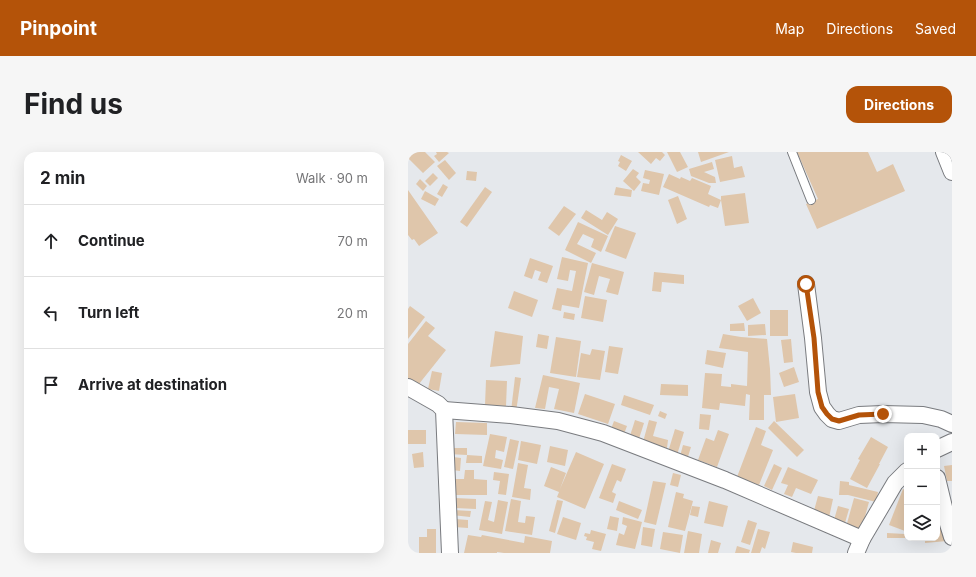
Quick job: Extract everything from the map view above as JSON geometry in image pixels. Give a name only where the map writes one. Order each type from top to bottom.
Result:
[{"type":"street","points":[[944,152],[952,172]]},
{"type":"street","points":[[806,284],[814,338],[818,392],[822,407],[832,419],[839,421],[859,415],[923,415],[941,419],[952,424]]},
{"type":"street","points":[[408,387],[438,404],[444,410],[511,415],[558,421],[603,433],[725,480],[859,546],[895,483],[904,473]]},
{"type":"street","points":[[444,410],[450,553]]},
{"type":"street","points":[[940,448],[952,442]]},
{"type":"street","points":[[940,491],[952,537]]},
{"type":"lane","points":[[792,152],[811,200]]},
{"type":"building","points":[[408,152],[425,152],[435,162],[423,173],[408,158]]},
{"type":"building","points":[[436,152],[449,153],[439,162],[434,156],[437,154]]},
{"type":"building","points":[[638,152],[662,152],[665,155],[660,161],[656,158],[651,164]]},
{"type":"building","points":[[667,152],[680,152],[688,167],[677,172]]},
{"type":"building","points":[[698,152],[729,152],[701,162]]},
{"type":"building","points":[[797,152],[868,152],[877,172],[893,164],[905,191],[817,229],[806,204],[818,199]]},
{"type":"building","points":[[621,155],[632,161],[626,171],[618,166],[620,162],[618,161]]},
{"type":"building","points":[[732,156],[734,168],[742,166],[745,177],[720,182],[715,160]]},
{"type":"building","points":[[445,160],[456,173],[449,180],[437,166]]},
{"type":"building","points":[[712,162],[714,169],[704,172],[715,177],[716,183],[709,183],[691,176],[689,169]]},
{"type":"building","points":[[633,169],[639,173],[636,177],[641,182],[634,191],[623,181]]},
{"type":"building","points":[[645,170],[664,174],[659,195],[641,191],[643,183],[649,184],[650,180],[643,178]]},
{"type":"building","points":[[467,171],[477,172],[476,181],[466,180]]},
{"type":"building","points":[[433,173],[438,178],[430,186],[425,181]]},
{"type":"building","points":[[669,174],[680,179],[681,177],[690,181],[692,178],[711,186],[708,194],[721,200],[718,208],[710,205],[709,207],[663,187]]},
{"type":"building","points":[[420,179],[427,186],[423,191],[416,184]]},
{"type":"building","points":[[443,184],[448,187],[442,197],[437,194]]},
{"type":"building","points":[[485,187],[492,192],[467,227],[460,222]]},
{"type":"building","points":[[616,187],[632,190],[631,197],[614,195]]},
{"type":"building","points":[[408,190],[438,233],[419,246],[414,239],[412,240],[408,235]]},
{"type":"building","points":[[425,191],[439,199],[435,206],[421,199]]},
{"type":"building","points":[[745,193],[749,223],[725,226],[721,196]]},
{"type":"building","points":[[678,196],[687,219],[677,224],[668,200]]},
{"type":"building","points":[[564,206],[576,214],[559,236],[548,228]]},
{"type":"building","points":[[586,210],[602,220],[607,212],[618,219],[608,235],[581,218]]},
{"type":"building","points":[[578,222],[608,236],[601,252],[591,247],[594,239],[583,234],[577,244],[596,253],[591,263],[565,250]]},
{"type":"building","points":[[615,226],[636,233],[626,259],[605,251]]},
{"type":"building","points":[[562,257],[588,263],[579,308],[562,305],[561,311],[552,309],[557,288],[572,291],[576,271],[570,270],[568,281],[557,279]]},
{"type":"building","points":[[530,258],[553,266],[547,283],[538,280],[541,272],[535,270],[532,279],[524,276]]},
{"type":"building","points":[[592,263],[624,272],[618,295],[606,292],[610,279],[599,276],[594,295],[584,292]]},
{"type":"building","points":[[654,272],[684,275],[684,284],[662,282],[661,292],[652,291]]},
{"type":"building","points":[[514,291],[538,300],[532,317],[508,308]]},
{"type":"building","points":[[585,296],[607,300],[603,322],[581,318]]},
{"type":"building","points":[[753,298],[761,313],[747,321],[738,306]]},
{"type":"building","points":[[410,306],[425,317],[408,339],[408,309]]},
{"type":"building","points":[[770,310],[788,310],[788,336],[770,336]]},
{"type":"building","points":[[564,312],[575,314],[574,320],[563,318]]},
{"type":"building","points":[[426,321],[435,328],[428,336],[446,350],[415,389],[408,383],[408,344]]},
{"type":"building","points":[[744,323],[745,331],[730,331],[730,324]]},
{"type":"building","points":[[765,324],[766,335],[748,336],[748,325]]},
{"type":"building","points":[[495,331],[523,336],[520,364],[490,367]]},
{"type":"building","points":[[538,334],[549,336],[547,349],[536,347]]},
{"type":"building","points":[[723,334],[767,339],[771,395],[764,395],[764,420],[749,420],[750,395],[746,394],[745,406],[720,403],[719,410],[702,408],[705,373],[722,374],[721,386],[731,387],[731,384],[747,386],[748,352],[719,348]]},
{"type":"building","points":[[556,337],[581,341],[576,377],[550,373]]},
{"type":"building","points":[[791,339],[793,362],[784,363],[781,340]]},
{"type":"building","points":[[609,346],[623,348],[618,374],[605,372]]},
{"type":"building","points":[[592,349],[605,351],[600,380],[577,377],[581,353],[590,355]]},
{"type":"building","points":[[707,350],[726,353],[723,368],[705,364]]},
{"type":"building","points":[[794,367],[799,382],[784,387],[779,373]]},
{"type":"building","points":[[432,371],[442,373],[439,391],[428,389]]},
{"type":"building","points":[[543,375],[580,383],[574,413],[554,409],[559,389],[549,387],[545,409],[535,408]]},
{"type":"building","points":[[515,377],[521,378],[516,412],[511,411]]},
{"type":"building","points":[[486,380],[507,381],[506,406],[485,405]]},
{"type":"building","points":[[661,384],[688,385],[688,396],[660,395]]},
{"type":"building","points":[[585,394],[615,404],[608,424],[578,414]]},
{"type":"building","points":[[795,394],[799,418],[776,422],[773,397]]},
{"type":"building","points":[[624,395],[654,405],[650,415],[621,405]]},
{"type":"building","points":[[660,411],[667,414],[665,419],[658,416]]},
{"type":"building","points":[[700,414],[711,415],[709,430],[699,429]]},
{"type":"building","points":[[635,420],[644,423],[638,442],[629,439]]},
{"type":"building","points":[[649,420],[657,422],[653,436],[668,440],[667,448],[643,442]]},
{"type":"building","points":[[614,421],[627,426],[624,434],[611,429]]},
{"type":"building","points":[[774,421],[804,450],[797,457],[768,428]]},
{"type":"building","points":[[456,422],[487,423],[487,435],[455,434]]},
{"type":"building","points":[[756,427],[766,431],[761,445],[773,450],[759,485],[737,477]]},
{"type":"building","points":[[675,429],[684,432],[677,455],[668,452]]},
{"type":"building","points":[[408,430],[426,430],[426,444],[408,444]]},
{"type":"building","points":[[718,430],[729,434],[717,467],[698,460],[706,438],[714,441]]},
{"type":"building","points":[[490,434],[507,437],[504,452],[496,450],[495,458],[503,460],[501,469],[483,466]]},
{"type":"building","points":[[871,437],[888,447],[867,488],[850,479],[860,460],[858,459]]},
{"type":"building","points":[[510,439],[519,441],[513,469],[504,467]]},
{"type":"building","points":[[521,441],[541,445],[537,464],[518,460]]},
{"type":"building","points":[[683,445],[691,447],[686,463],[679,460]]},
{"type":"building","points":[[550,446],[568,450],[565,466],[547,462]]},
{"type":"building","points":[[449,448],[467,448],[467,455],[448,454]]},
{"type":"building","points":[[423,452],[424,467],[414,468],[412,454]]},
{"type":"building","points":[[576,452],[604,464],[585,509],[557,497],[559,492],[544,486],[551,467],[566,473],[560,489]]},
{"type":"building","points":[[467,455],[482,456],[482,463],[466,463]]},
{"type":"building","points":[[453,457],[461,458],[460,471],[452,470]]},
{"type":"building","points":[[518,463],[528,465],[524,488],[531,489],[530,500],[512,497]]},
{"type":"building","points":[[612,464],[626,469],[621,482],[617,480],[612,492],[616,494],[613,503],[599,498]]},
{"type":"building","points":[[774,464],[782,468],[772,490],[764,486]]},
{"type":"building","points":[[952,465],[952,481],[947,481],[944,466]]},
{"type":"building","points":[[788,467],[818,480],[811,494],[796,488],[792,497],[784,494],[788,485],[781,483]]},
{"type":"building","points":[[465,470],[474,470],[474,479],[487,480],[487,495],[454,495],[455,479],[464,479]]},
{"type":"building","points":[[494,472],[509,474],[506,495],[498,494],[500,481],[493,480]]},
{"type":"building","points":[[673,473],[681,475],[678,487],[670,485]]},
{"type":"building","points":[[653,481],[666,483],[656,525],[644,522]]},
{"type":"building","points":[[840,481],[849,482],[849,485],[878,492],[876,502],[848,495],[839,495]]},
{"type":"building","points":[[903,489],[904,531],[889,525]]},
{"type":"building","points":[[676,492],[684,494],[683,498],[693,501],[685,531],[668,527]]},
{"type":"building","points":[[818,496],[833,499],[828,522],[812,518]]},
{"type":"building","points":[[455,498],[476,499],[476,509],[455,508]]},
{"type":"building","points":[[854,498],[869,502],[861,531],[846,527]]},
{"type":"building","points":[[511,499],[521,501],[518,522],[525,523],[526,516],[535,517],[532,535],[505,531]]},
{"type":"building","points":[[498,500],[508,502],[502,534],[479,530],[485,501],[492,502],[488,520],[494,522]]},
{"type":"building","points":[[557,500],[563,501],[555,533],[549,531]]},
{"type":"building","points":[[619,501],[642,510],[638,519],[616,510]]},
{"type":"building","points":[[709,501],[728,506],[723,527],[704,523]]},
{"type":"building","points":[[692,506],[700,507],[698,517],[690,515]]},
{"type":"building","points":[[838,506],[849,509],[845,523],[834,520]]},
{"type":"building","points":[[453,510],[471,511],[470,517],[452,515]]},
{"type":"building","points":[[610,516],[619,518],[617,531],[607,529]]},
{"type":"building","points":[[563,517],[581,523],[576,540],[557,534]]},
{"type":"building","points":[[623,517],[642,522],[635,549],[616,545],[619,533],[624,535],[627,526],[622,524]]},
{"type":"building","points":[[455,519],[468,520],[468,528],[454,527]]},
{"type":"building","points":[[748,520],[757,523],[750,545],[741,542]]},
{"type":"building","points":[[940,521],[945,521],[947,541],[925,543],[925,541],[940,541]]},
{"type":"building","points":[[643,527],[655,529],[652,547],[641,545]]},
{"type":"building","points":[[427,529],[436,529],[436,553],[419,553],[419,537],[427,537]]},
{"type":"building","points":[[758,529],[770,532],[765,549],[762,547],[760,553],[751,553]]},
{"type":"building","points":[[591,530],[606,534],[601,551],[592,549],[594,542],[586,540],[587,537],[584,536],[585,533],[590,534]]},
{"type":"building","points":[[688,531],[702,534],[699,553],[684,553]]},
{"type":"building","points":[[663,532],[683,535],[680,553],[660,549]]},
{"type":"building","points":[[887,533],[904,534],[904,538],[887,538]]},
{"type":"building","points":[[468,535],[481,537],[482,535],[524,543],[525,536],[552,541],[550,553],[464,553]]},
{"type":"building","points":[[711,540],[721,543],[718,553],[708,553]]},
{"type":"building","points":[[793,542],[813,547],[812,553],[791,552]]},
{"type":"building","points":[[737,546],[750,550],[749,553],[735,553]]},
{"type":"route","points":[[806,284],[814,338],[818,392],[822,407],[832,419],[839,421],[859,415],[883,414]]}]
